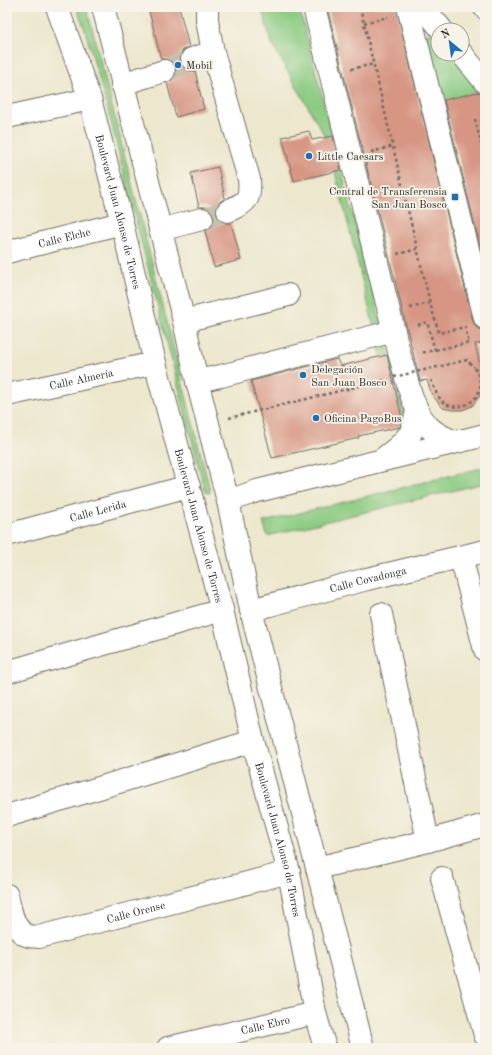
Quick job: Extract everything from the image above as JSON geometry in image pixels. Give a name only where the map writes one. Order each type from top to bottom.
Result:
[{"type":"street","name":"Boulevard Juan Alonso de Torres","points":[[57,7],[90,98],[122,223],[155,363],[222,610],[253,741],[289,872],[315,1013],[324,1048]]},
{"type":"street","points":[[103,7],[184,321],[197,381],[228,501],[251,610],[363,1048]]},
{"type":"street","points":[[207,7],[207,20],[213,52],[249,179],[250,192],[244,203],[228,211]]},
{"type":"street","points":[[314,7],[400,356],[417,412],[428,427],[439,436],[474,435]]},
{"type":"street","points":[[408,7],[485,318]]},
{"type":"street","points":[[423,7],[435,22]]},
{"type":"street","points":[[192,59],[213,52]]},
{"type":"street","points":[[469,62],[485,82]]},
{"type":"street","points":[[122,84],[164,71]]},
{"type":"street","points":[[7,117],[90,98]]},
{"type":"street","points":[[160,230],[202,219]]},
{"type":"street","name":"Calle Elche","points":[[7,252],[122,223]]},
{"type":"street","points":[[184,321],[288,295]]},
{"type":"street","points":[[197,381],[394,331]]},
{"type":"street","name":"Calle Almería","points":[[7,395],[155,363]]},
{"type":"street","points":[[380,461],[399,446],[410,433],[417,412]]},
{"type":"street","points":[[228,501],[257,491],[380,461],[474,435]]},
{"type":"street","name":"Calle Lerida","points":[[7,535],[189,486]]},
{"type":"street","name":"Calle Covadonga","points":[[251,610],[485,551]]},
{"type":"street","points":[[461,557],[485,650]]},
{"type":"street","points":[[7,672],[222,610]]},
{"type":"street","points":[[381,614],[428,841]]},
{"type":"street","points":[[7,816],[253,741]]},
{"type":"street","points":[[317,868],[428,841],[485,825]]},
{"type":"street","name":"Calle Orense","points":[[7,894],[12,918],[19,929],[27,936],[39,937],[289,872]]},
{"type":"street","points":[[442,878],[485,1035]]},
{"type":"street","name":"Calle Ebro","points":[[168,1048],[315,1013]]},
{"type":"path","points":[[360,7],[430,303],[439,333],[465,327],[469,343],[419,354]]},
{"type":"path","points":[[474,119],[485,160]]},
{"type":"path","points":[[403,310],[430,303]]},
{"type":"path","points":[[418,325],[427,322],[435,350]]},
{"type":"path","points":[[424,352],[426,360]]},
{"type":"path","points":[[394,378],[400,376],[417,372],[424,370],[431,368],[467,360],[479,375],[480,387],[476,397],[470,403],[459,407],[447,405],[437,394],[432,382],[430,374],[428,367]]},
{"type":"path","points":[[208,423],[386,379]]},
{"type":"green space","points":[[76,7],[86,7],[91,24],[210,493],[205,491],[107,107],[84,27]]},
{"type":"green space","points":[[261,7],[299,7],[407,423],[404,424],[387,355],[381,356],[327,140],[272,44]]},
{"type":"green space","points":[[430,33],[430,61],[424,36]]},
{"type":"green space","points":[[430,62],[458,62],[482,91],[440,102]]},
{"type":"green space","points":[[485,467],[485,483],[267,536],[263,522]]},
{"type":"building","name":"Mobil","points":[[148,7],[179,7],[189,47],[182,51],[180,63],[184,69],[195,71],[204,109],[176,117],[167,83],[173,79],[176,73],[176,68],[172,62],[166,59],[161,59]]},
{"type":"building","points":[[327,7],[396,7],[473,321],[476,327],[481,330],[485,330],[485,343],[475,344],[484,382],[481,394],[472,406],[462,410],[443,408],[432,395],[427,380],[420,381]]},
{"type":"building","points":[[478,92],[485,94],[485,266],[444,100]]},
{"type":"building","name":"Little Caesars","points":[[309,131],[312,140],[333,136],[341,170],[294,181],[282,137]]},
{"type":"building","points":[[218,167],[225,198],[217,204],[217,216],[221,222],[231,223],[241,260],[214,267],[205,231],[211,228],[214,222],[214,216],[211,210],[205,207],[199,207],[191,173]]},
{"type":"building","points":[[387,355],[402,418],[400,427],[272,458],[251,381],[337,359],[340,366]]},
{"type":"tunnel","points":[[164,71],[192,59]]},
{"type":"tunnel","points":[[202,219],[228,211]]},
{"type":"place","name":"Mobil","points":[[178,65]]},
{"type":"place","name":"Little Caesars","points":[[309,156]]},
{"type":"place","name":"Central de Transferensia San Juan Bosco","points":[[455,197]]},
{"type":"place","name":"Delegación San Juan Bosco","points":[[303,375]]},
{"type":"place","name":"Oficina PagoBus","points":[[316,418]]}]
